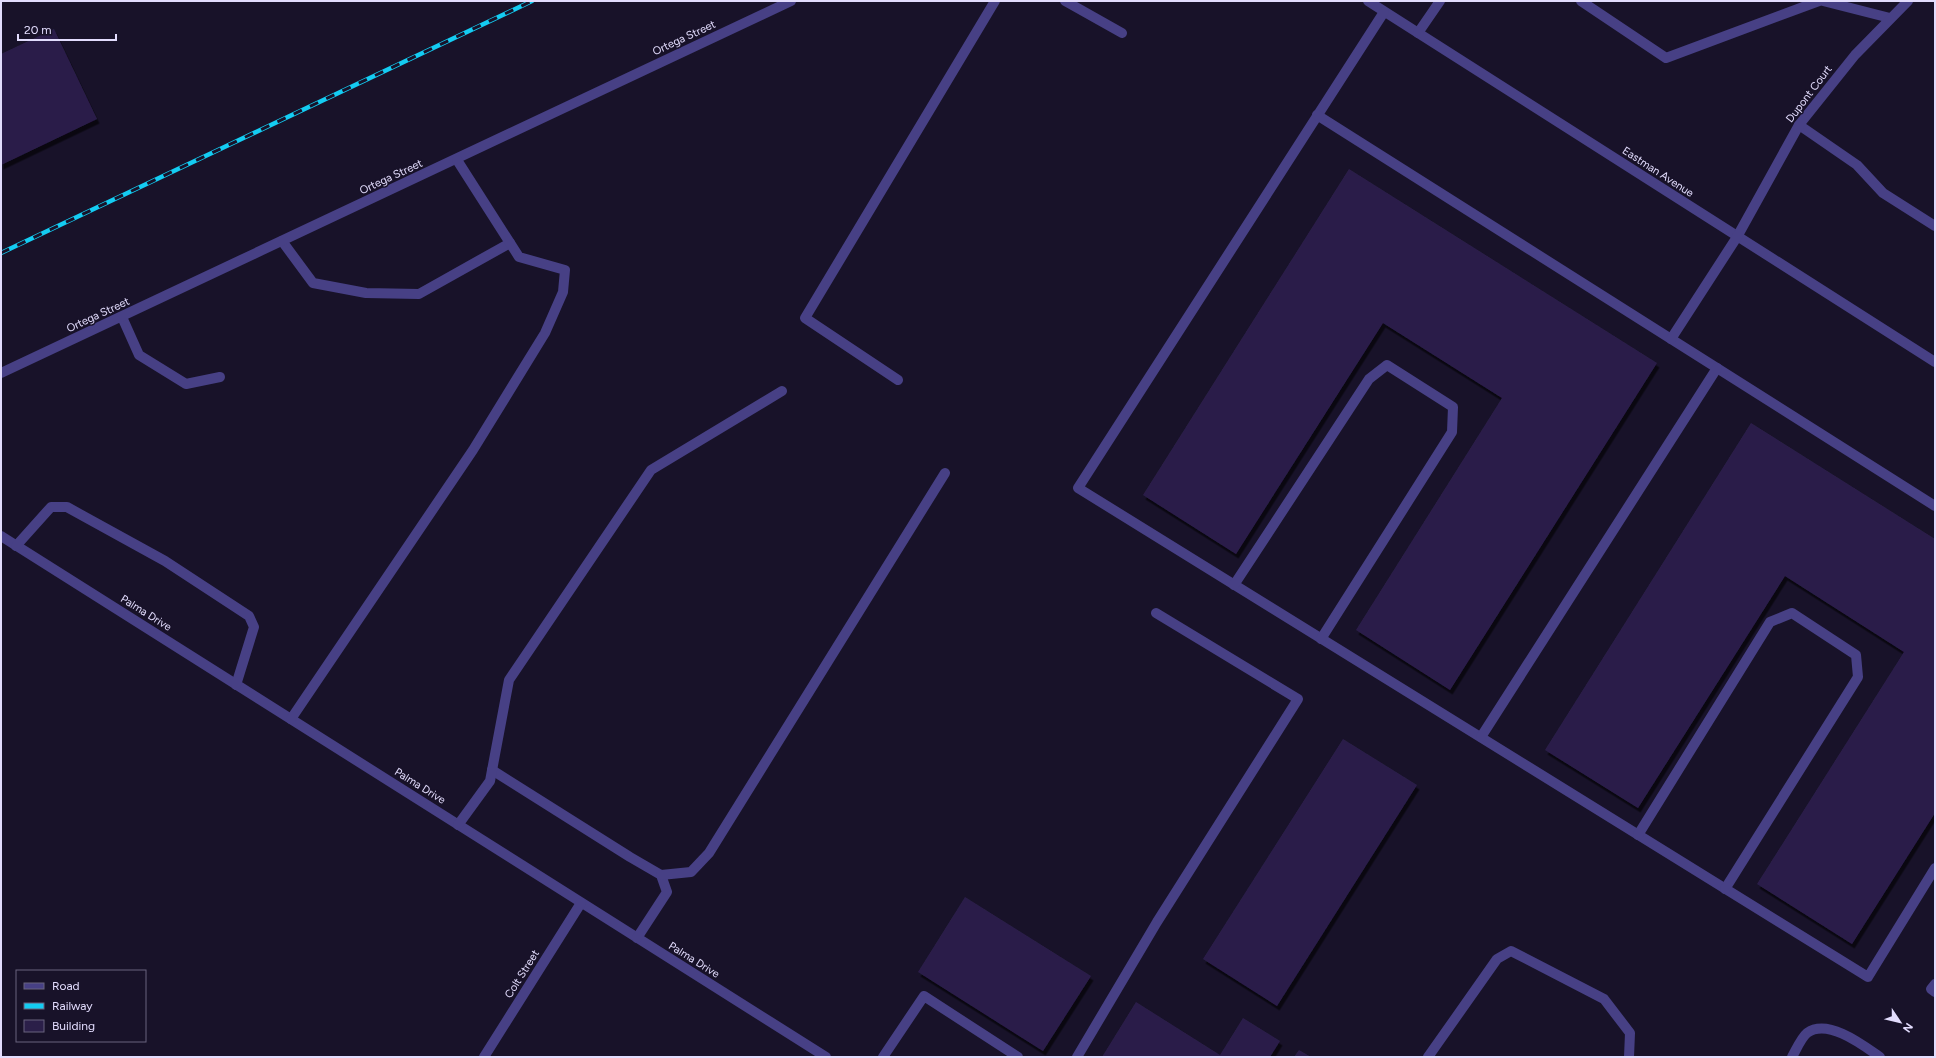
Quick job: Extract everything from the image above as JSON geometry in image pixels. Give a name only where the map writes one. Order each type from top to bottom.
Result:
[{"type":"street","name":"Ortega Street","points":[[1,373],[457,160],[791,1]]},
{"type":"street","points":[[898,380],[805,318],[995,1]]},
{"type":"street","points":[[1065,1],[1122,33]]},
{"type":"street","name":"Eastman Avenue","points":[[1368,1],[1935,362]]},
{"type":"street","points":[[1418,33],[1440,1]]},
{"type":"street","points":[[1581,1],[1666,58],[1819,1]]},
{"type":"street","points":[[1823,1],[1890,18]]},
{"type":"street","name":"Dupont Court","points":[[1671,339],[1737,237],[1799,125],[1855,54],[1908,1]]},
{"type":"street","points":[[1384,12],[1078,488],[1868,977],[1935,868]]},
{"type":"street","points":[[1317,115],[1935,506]]},
{"type":"street","points":[[1799,125],[1858,165],[1883,193],[1935,226]]},
{"type":"street","points":[[291,719],[473,450],[545,333],[563,292],[565,270],[519,257],[457,160]]},
{"type":"street","points":[[282,241],[313,283],[366,292],[419,294],[510,242]]},
{"type":"street","points":[[122,317],[139,355],[186,384],[220,377]]},
{"type":"street","points":[[1234,585],[1369,378],[1387,365],[1453,407],[1452,432],[1321,639]]},
{"type":"street","points":[[1481,737],[1717,368]]},
{"type":"street","points":[[458,825],[490,780],[509,680],[652,470],[782,391]]},
{"type":"street","points":[[492,770],[661,875],[691,872],[709,853],[945,473]]},
{"type":"street","points":[[16,546],[52,507],[67,507],[166,561],[248,616],[254,627],[236,685]]},
{"type":"street","name":"Palma Drive","points":[[1,536],[826,1057]]},
{"type":"street","points":[[1077,1057],[1157,922],[1298,699],[1156,613]]},
{"type":"street","points":[[1638,835],[1770,622],[1792,613],[1856,655],[1858,677],[1725,889]]},
{"type":"street","points":[[637,938],[667,892],[661,875]]},
{"type":"street","name":"Colt Street","points":[[484,1057],[581,903]]},
{"type":"street","points":[[1428,1057],[1497,959],[1511,951],[1604,999],[1630,1033],[1630,1057]]},
{"type":"street","points":[[1935,984],[1931,990],[1935,992]]},
{"type":"street","points":[[883,1057],[924,996],[1018,1057]]},
{"type":"street","points":[[1792,1057],[1807,1033],[1823,1028],[1849,1036],[1880,1057]]},
{"type":"building","points":[[54,29],[97,119],[1,165],[1,54]]},
{"type":"building","points":[[1349,169],[1657,363],[1450,690],[1356,630],[1502,398],[1383,323],[1236,554],[1143,495]]},
{"type":"building","points":[[1751,423],[1935,539],[1935,813],[1852,944],[1757,884],[1904,652],[1785,576],[1638,808],[1545,750]]},
{"type":"building","points":[[1343,739],[1417,785],[1277,1006],[1203,959]]},
{"type":"building","points":[[965,897],[1091,976],[1043,1051],[918,972]]},
{"type":"building","points":[[1136,1002],[1220,1055],[1243,1018],[1280,1041],[1270,1057],[1102,1057]]},
{"type":"building","points":[[1299,1050],[1311,1057],[1294,1057]]},
{"type":"railway","points":[[1,253],[532,1]]}]
